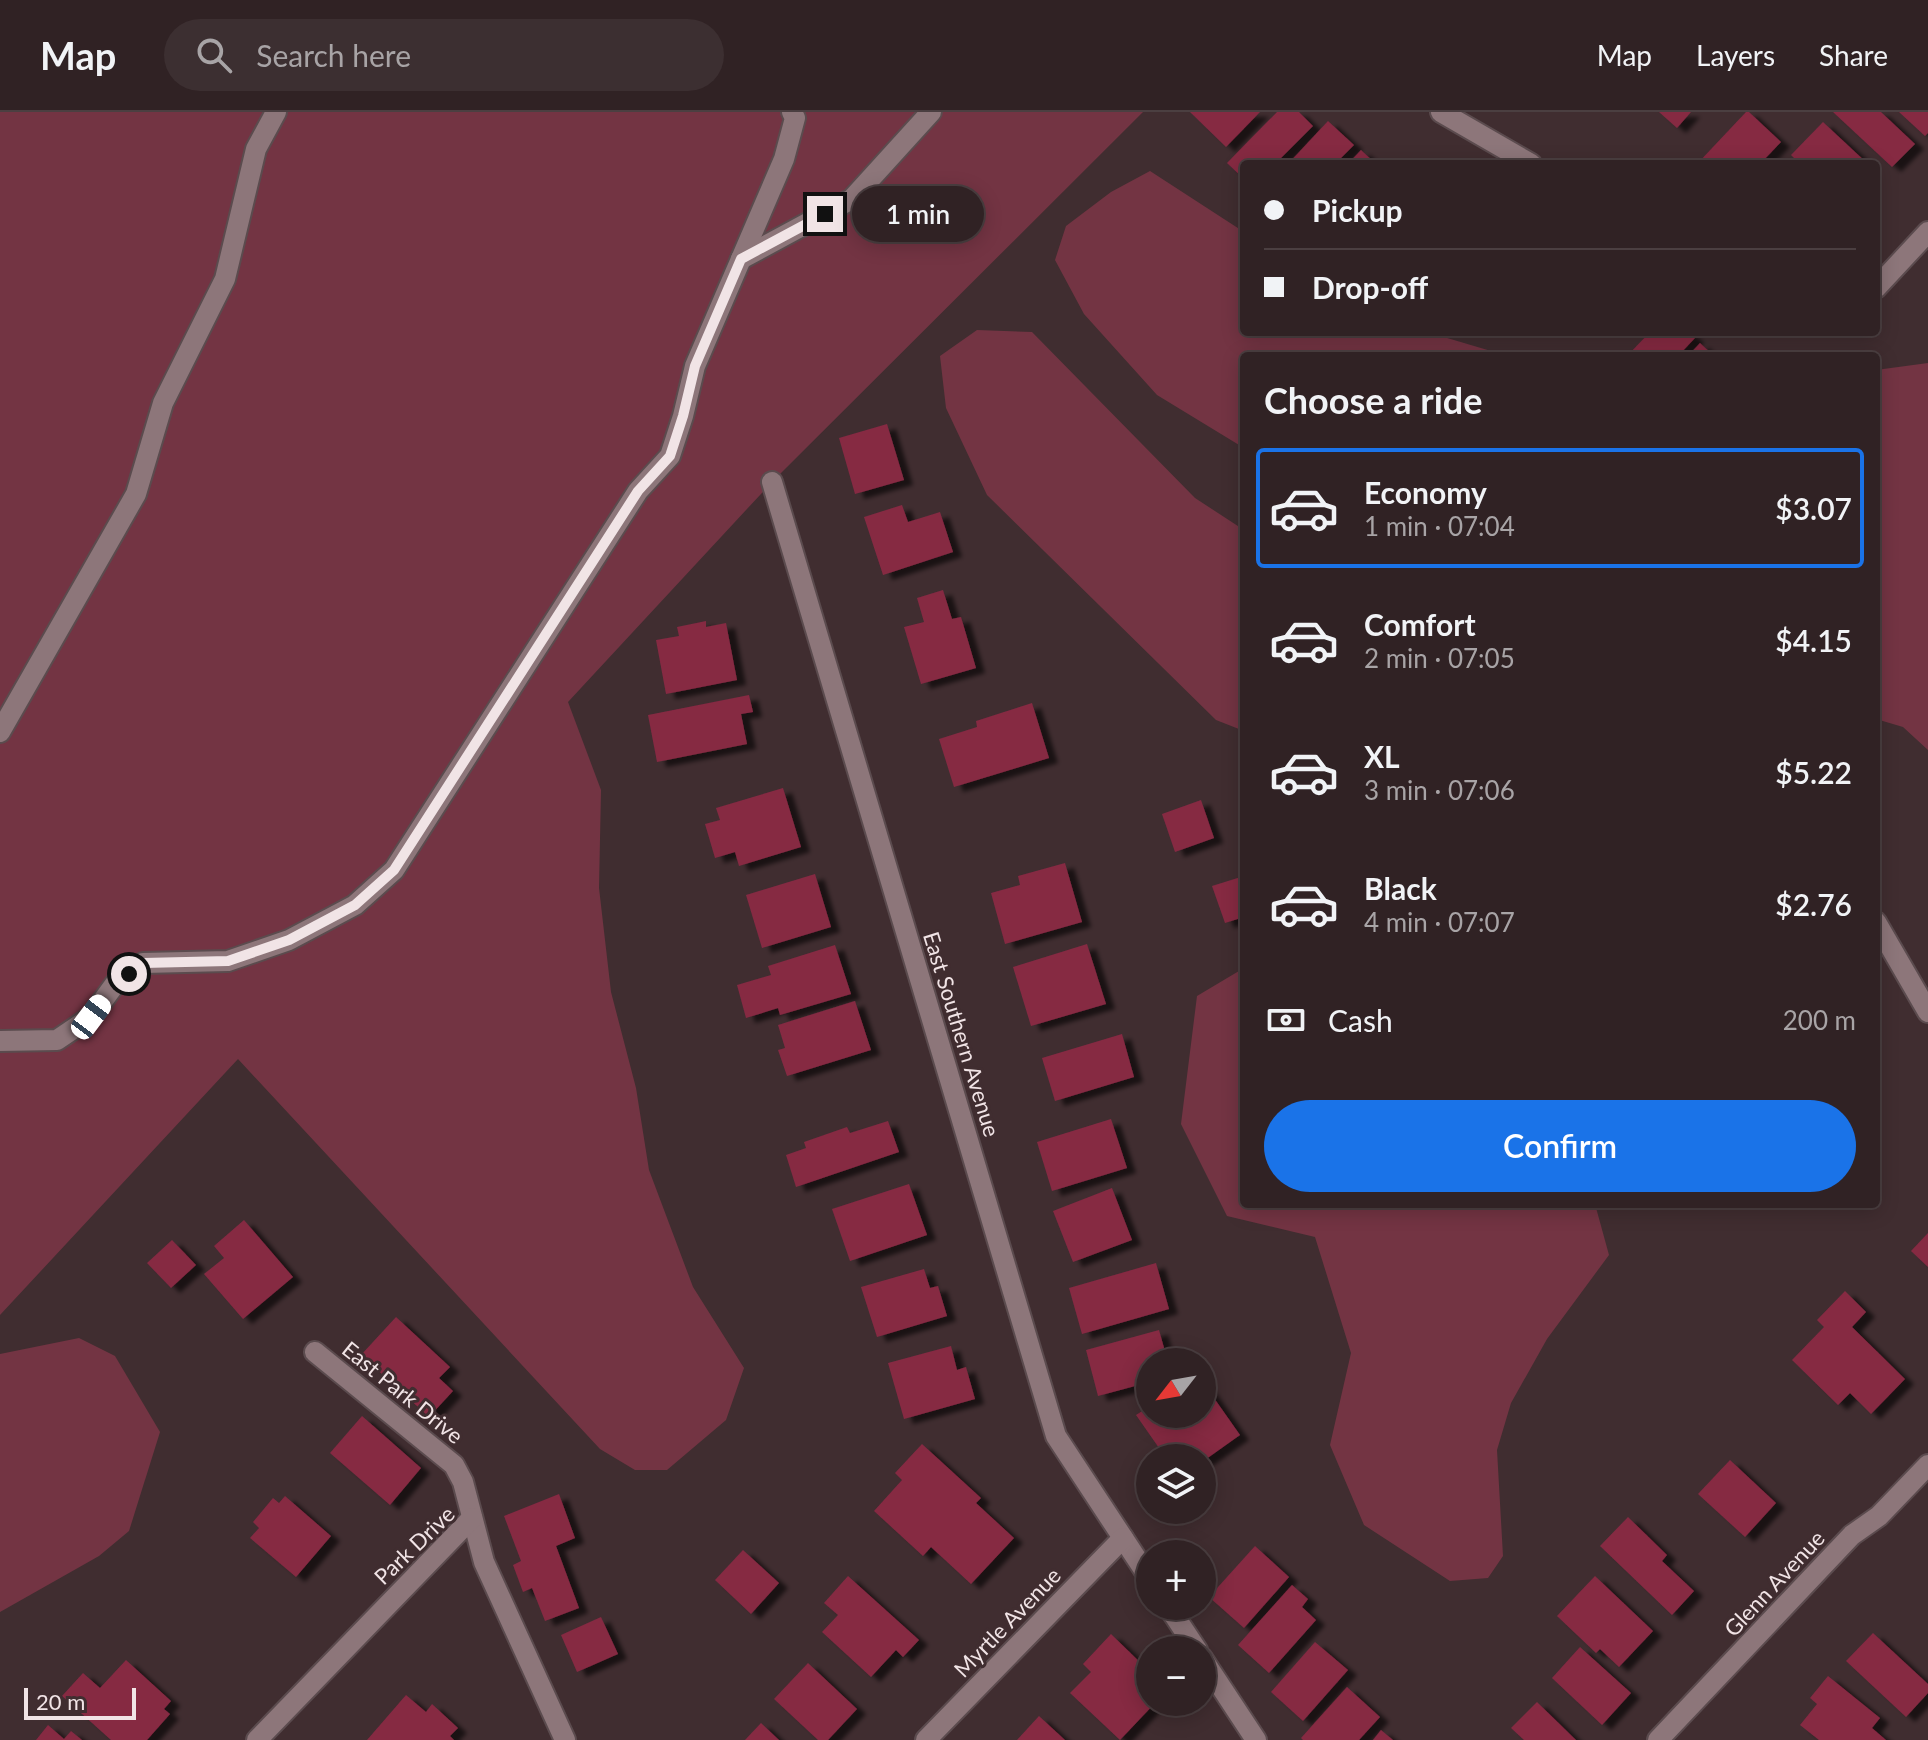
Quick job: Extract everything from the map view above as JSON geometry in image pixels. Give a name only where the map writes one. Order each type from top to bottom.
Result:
[{"type":"street","points":[[0,732],[136,494],[163,403],[225,279],[256,149],[276,112]]},
{"type":"street","points":[[0,1041],[57,1040],[91,1017],[115,984],[143,963],[228,961],[289,940],[355,905],[394,870],[638,491],[670,456],[695,366],[784,159],[795,118],[792,112]]},
{"type":"street","points":[[741,259],[852,199],[931,112]]},
{"type":"street","points":[[1448,114],[1524,160]]},
{"type":"street","points":[[1880,284],[1928,232]]},
{"type":"street","name":"East Southern Avenue","points":[[772,482],[1056,1436],[1136,1558]]},
{"type":"street","points":[[1882,947],[1928,1012]]},
{"type":"street","name":"East Park Drive","points":[[315,1352],[454,1465],[463,1482],[472,1518]]},
{"type":"street","name":"Glenn Avenue","points":[[1658,1740],[1852,1535],[1879,1516],[1928,1465]]},
{"type":"street","name":"Park Drive","points":[[257,1740],[472,1518]]},
{"type":"street","name":"Park Drive","points":[[472,1518],[484,1562],[565,1740]]},
{"type":"street","name":"Myrtle Avenue","points":[[926,1740],[1123,1538]]},
{"type":"street","points":[[1216,1679],[1256,1740]]},
{"type":"shaded area","points":[[0,112],[1143,112],[772,482],[568,702],[601,790],[599,888],[611,992],[636,1088],[649,1170],[693,1287],[744,1368],[726,1420],[667,1470],[635,1470],[600,1449],[238,1059],[0,1315]]},
{"type":"shaded area","points":[[1150,171],[1240,229],[1240,336],[1440,336],[1492,352],[1240,352],[1240,446],[1157,395],[1084,314],[1055,260],[1066,226],[1111,192]]},
{"type":"shaded area","points":[[977,330],[1032,332],[1195,498],[1240,527],[1240,729],[1216,720],[987,495],[946,408],[940,356]]},
{"type":"shaded area","points":[[1928,363],[1928,750],[1903,727],[1880,720],[1880,369]]},
{"type":"shaded area","points":[[1240,970],[1240,1208],[1596,1208],[1609,1255],[1547,1339],[1511,1403],[1497,1450],[1503,1556],[1488,1578],[1450,1581],[1364,1525],[1330,1445],[1351,1353],[1315,1237],[1227,1216],[1181,1124],[1197,996]]},
{"type":"shaded area","points":[[79,1338],[115,1356],[160,1432],[129,1531],[99,1556],[0,1612],[0,1354]]},
{"type":"building","points":[[1190,112],[1260,112],[1226,147]]},
{"type":"building","points":[[1277,112],[1299,112],[1313,126],[1279,160],[1240,160],[1240,175],[1227,163]]},
{"type":"building","points":[[1659,112],[1691,112],[1677,128]]},
{"type":"building","points":[[1746,112],[1781,142],[1764,160],[1701,160]]},
{"type":"building","points":[[1833,112],[1881,112],[1915,144],[1892,167]]},
{"type":"building","points":[[1899,112],[1928,112],[1928,133],[1925,136]]},
{"type":"building","points":[[1328,121],[1354,145],[1339,160],[1292,160]]},
{"type":"building","points":[[1823,122],[1864,160],[1796,160],[1791,155]]},
{"type":"building","points":[[1361,150],[1372,160],[1352,160]]},
{"type":"building","points":[[1646,336],[1695,338],[1682,352],[1631,352]]},
{"type":"building","points":[[1700,343],[1710,352],[1692,352]]},
{"type":"building","points":[[887,424],[904,480],[855,494],[839,438]]},
{"type":"building","points":[[902,505],[908,522],[940,512],[953,552],[883,575],[864,517]]},
{"type":"building","points":[[943,590],[952,619],[961,617],[976,668],[921,684],[904,627],[924,622],[917,598]]},
{"type":"building","points":[[706,621],[706,627],[726,623],[737,680],[666,694],[656,640],[679,636],[677,627]]},
{"type":"building","points":[[749,695],[753,712],[741,714],[747,744],[657,762],[648,715]]},
{"type":"building","points":[[1032,703],[1049,758],[954,787],[939,739],[977,727],[976,721]]},
{"type":"building","points":[[783,788],[801,847],[739,866],[735,852],[715,858],[705,824],[720,820],[716,808]]},
{"type":"building","points":[[1201,800],[1214,838],[1175,852],[1162,814]]},
{"type":"building","points":[[1065,863],[1082,922],[1005,944],[991,893],[1020,885],[1018,876]]},
{"type":"building","points":[[815,874],[831,927],[762,948],[746,895]]},
{"type":"building","points":[[1240,877],[1240,918],[1225,923],[1212,886]]},
{"type":"building","points":[[1087,944],[1106,1004],[1031,1026],[1013,967]]},
{"type":"building","points":[[835,945],[851,994],[780,1015],[778,1008],[746,1018],[737,985],[771,975],[768,966]]},
{"type":"building","points":[[855,1001],[871,1050],[787,1076],[778,1050],[785,1048],[778,1025]]},
{"type":"building","points":[[1122,1034],[1134,1077],[1055,1101],[1042,1058]]},
{"type":"building","points":[[1111,1119],[1127,1168],[1052,1191],[1037,1142]]},
{"type":"building","points":[[888,1121],[899,1152],[796,1187],[786,1155],[806,1148],[804,1142],[847,1127],[850,1133]]},
{"type":"building","points":[[909,1184],[927,1235],[850,1261],[832,1209]]},
{"type":"building","points":[[1112,1188],[1132,1240],[1073,1262],[1053,1211]]},
{"type":"building","points":[[244,1220],[293,1277],[243,1319],[204,1274],[224,1258],[214,1246]]},
{"type":"building","points":[[1928,1233],[1928,1267],[1911,1251]]},
{"type":"building","points":[[172,1240],[196,1265],[171,1288],[147,1263]]},
{"type":"building","points":[[1156,1263],[1169,1309],[1082,1334],[1069,1288]]},
{"type":"building","points":[[924,1269],[930,1288],[938,1286],[947,1316],[877,1337],[861,1287]]},
{"type":"building","points":[[1845,1291],[1866,1312],[1852,1327],[1905,1379],[1871,1414],[1850,1393],[1838,1405],[1792,1360],[1824,1327],[1817,1320]]},
{"type":"building","points":[[396,1317],[450,1367],[439,1378],[453,1391],[429,1417],[361,1355]]},
{"type":"building","points":[[1159,1330],[1164,1348],[1136,1348],[1136,1386],[1098,1396],[1086,1350]]},
{"type":"building","points":[[951,1346],[957,1370],[966,1367],[975,1399],[904,1419],[888,1363]]},
{"type":"building","points":[[1216,1401],[1240,1435],[1216,1452],[1216,1444],[1156,1444],[1145,1428],[1216,1428]]},
{"type":"building","points":[[362,1416],[421,1468],[390,1505],[330,1453]]},
{"type":"building","points":[[922,1444],[981,1498],[976,1503],[1014,1538],[971,1584],[931,1547],[923,1556],[874,1511],[902,1480],[895,1473]]},
{"type":"building","points":[[1730,1460],[1776,1503],[1745,1537],[1698,1494]]},
{"type":"building","points":[[559,1494],[575,1538],[556,1546],[579,1608],[545,1621],[532,1588],[523,1592],[513,1565],[521,1561],[504,1516]]},
{"type":"building","points":[[285,1496],[331,1536],[296,1577],[250,1538],[259,1528],[253,1522],[273,1498],[279,1503]]},
{"type":"building","points":[[1628,1517],[1667,1555],[1662,1561],[1694,1591],[1672,1615],[1600,1546]]},
{"type":"building","points":[[1255,1546],[1289,1577],[1244,1628],[1216,1603],[1216,1589]]},
{"type":"building","points":[[743,1550],[779,1583],[751,1614],[715,1580]]},
{"type":"building","points":[[848,1576],[919,1640],[903,1657],[896,1650],[871,1677],[822,1632],[838,1615],[824,1603]]},
{"type":"building","points":[[1595,1576],[1653,1631],[1619,1667],[1600,1649],[1596,1653],[1557,1616]]},
{"type":"building","points":[[1292,1585],[1308,1599],[1302,1607],[1316,1620],[1269,1673],[1238,1645]]},
{"type":"building","points":[[601,1617],[618,1654],[577,1672],[561,1635]]},
{"type":"building","points":[[1873,1633],[1928,1684],[1928,1693],[1906,1717],[1846,1661]]},
{"type":"building","points":[[1111,1634],[1136,1658],[1136,1716],[1143,1716],[1120,1740],[1070,1693],[1091,1672],[1083,1664]]},
{"type":"building","points":[[1315,1642],[1348,1670],[1303,1721],[1271,1692]]},
{"type":"building","points":[[1580,1647],[1631,1693],[1602,1725],[1552,1678]]},
{"type":"building","points":[[126,1660],[171,1701],[164,1709],[170,1714],[147,1740],[111,1740],[62,1696],[83,1673],[100,1688]]},
{"type":"building","points":[[808,1663],[857,1709],[828,1740],[818,1740],[774,1699]]},
{"type":"building","points":[[1828,1676],[1880,1718],[1872,1728],[1886,1740],[1819,1740],[1800,1725],[1817,1704],[1810,1698]]},
{"type":"building","points":[[1347,1687],[1380,1717],[1359,1740],[1303,1740],[1301,1738]]},
{"type":"building","points":[[406,1695],[426,1712],[432,1704],[458,1728],[450,1736],[454,1740],[367,1740]]},
{"type":"building","points":[[1537,1702],[1576,1740],[1524,1740],[1511,1728]]},
{"type":"building","points":[[1039,1716],[1065,1740],[1017,1740]]},
{"type":"building","points":[[761,1723],[779,1740],[745,1740]]},
{"type":"building","points":[[48,1725],[64,1739],[71,1731],[82,1740],[36,1740]]},
{"type":"building","points":[[1381,1730],[1393,1740],[1373,1740]]},
{"type":"route","points":[[129,974],[143,963],[228,961],[289,940],[355,905],[394,870],[638,491],[670,456],[695,366],[741,259],[825,214]]}]
